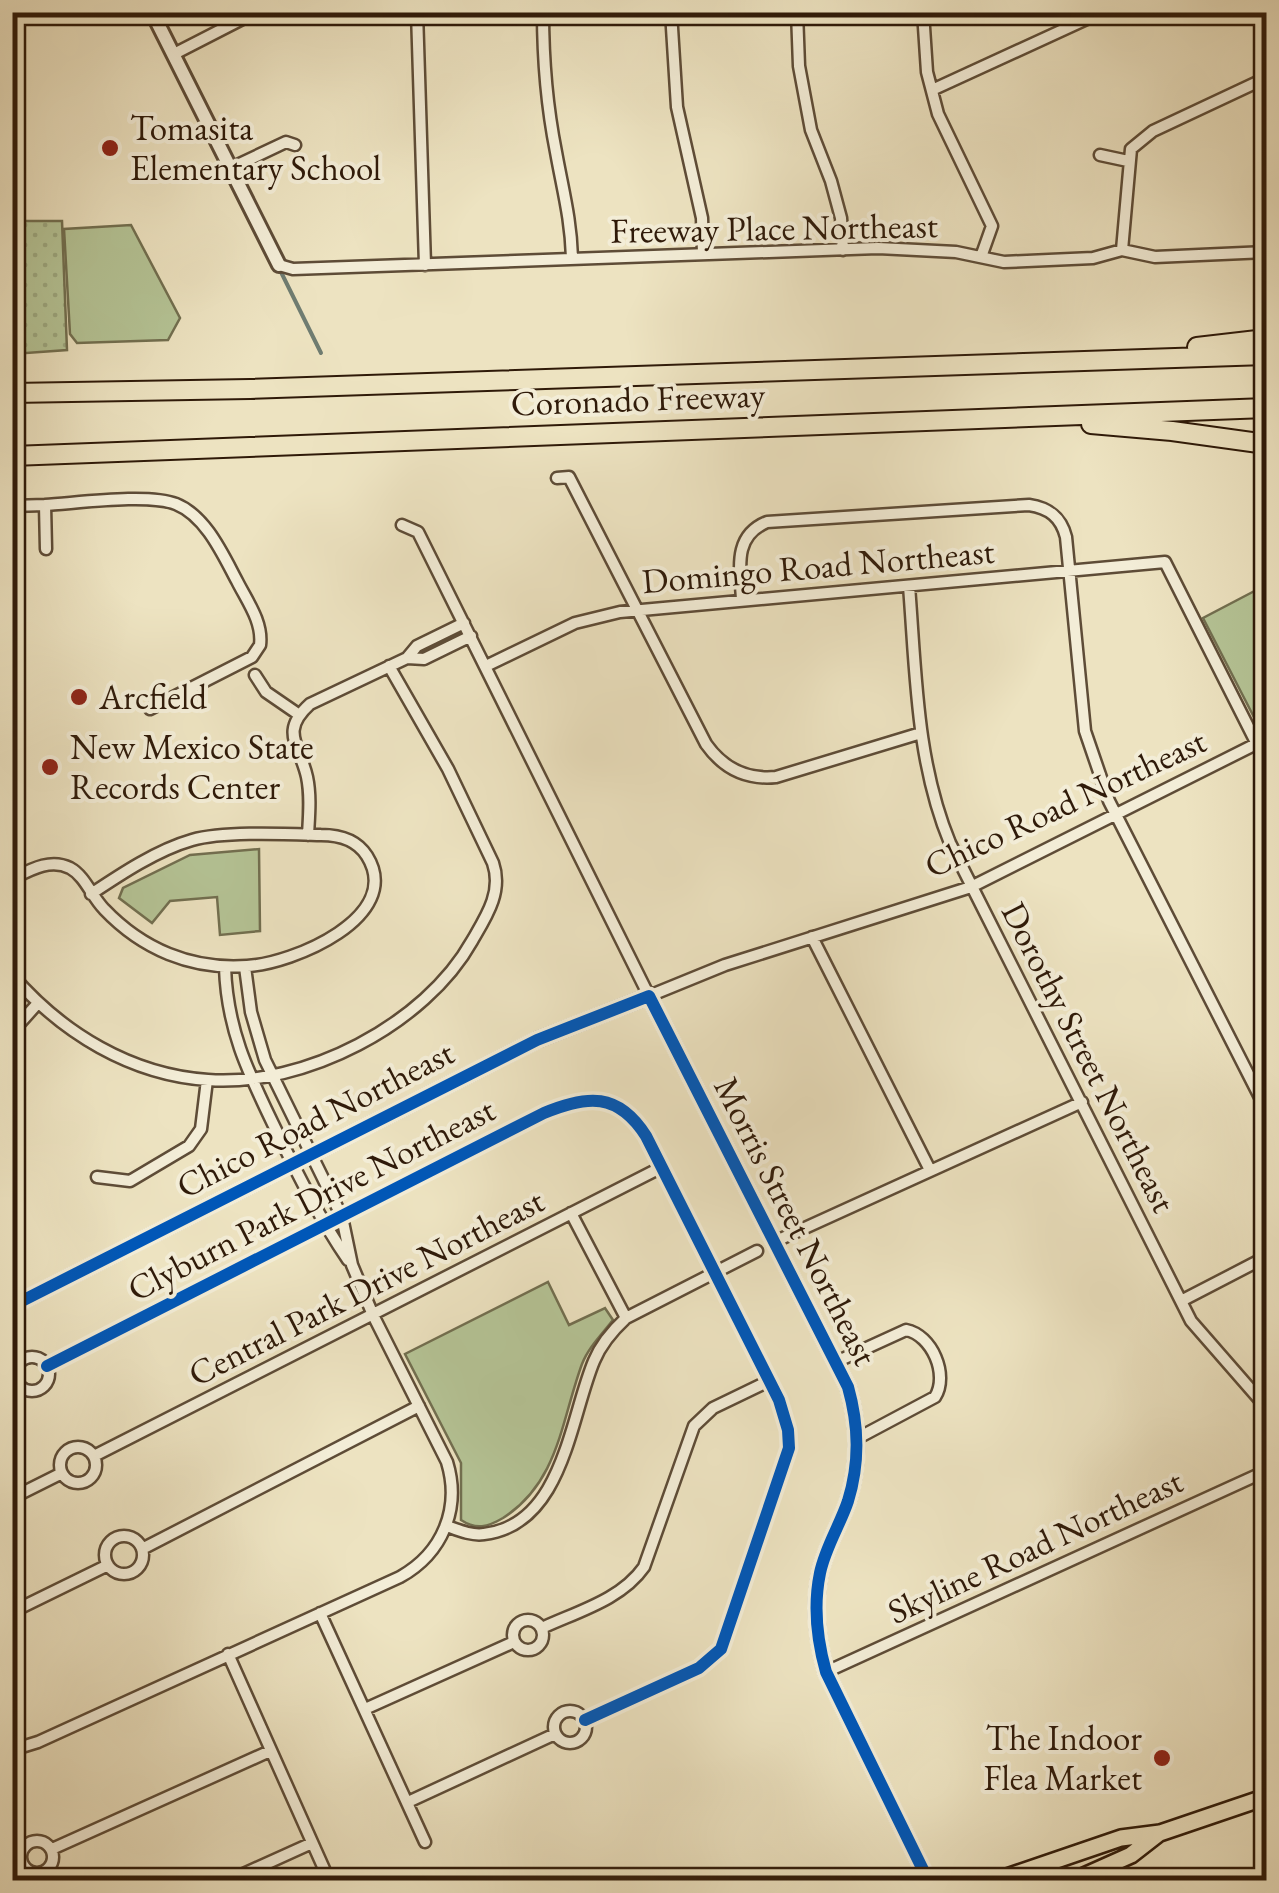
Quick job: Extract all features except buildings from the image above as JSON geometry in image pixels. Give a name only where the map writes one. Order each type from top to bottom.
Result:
[{"type":"highway","points":[[1057,361],[1266,340]]},
{"type":"highway","name":"Coronado Freeway","points":[[12,393],[250,389],[1266,356]]},
{"type":"highway","name":"Coronado Freeway","points":[[12,456],[1266,408]]},
{"type":"highway","points":[[921,420],[1107,425],[1266,444]]},
{"type":"main road","points":[[998,1880],[1120,1838],[1160,1833],[1266,1797]]},
{"type":"main road","points":[[1074,1880],[1131,1855],[1160,1833]]},
{"type":"street","points":[[152,12],[279,266]]},
{"type":"street","points":[[174,54],[256,12]]},
{"type":"street","points":[[417,12],[425,264]]},
{"type":"street","points":[[544,12],[548,104],[568,201],[572,260]]},
{"type":"street","points":[[670,12],[677,107],[702,218],[703,254]]},
{"type":"street","points":[[797,12],[810,130],[831,181],[841,218],[843,250]]},
{"type":"street","points":[[923,12],[932,90],[947,136],[990,218],[990,234],[981,257]]},
{"type":"street","points":[[932,90],[1084,16],[1102,12]]},
{"type":"street","points":[[1122,250],[1131,149],[1153,131],[1266,78]]},
{"type":"street","points":[[231,168],[286,142],[295,146]]},
{"type":"street","points":[[1100,155],[1128,162]]},
{"type":"street","name":"Freeway Place Northeast","points":[[279,266],[294,269],[843,250],[928,249],[1004,262],[1093,258],[1122,250],[1155,257],[1266,252]]},
{"type":"street","points":[[557,478],[569,477],[706,744],[718,759],[739,773],[776,777],[921,733]]},
{"type":"street","points":[[12,506],[158,500],[181,506],[215,542],[259,624],[260,645],[252,657],[150,708]]},
{"type":"street","points":[[45,504],[46,549]]},
{"type":"street","points":[[742,599],[742,544],[753,528],[774,521],[1040,506],[1054,514],[1062,524],[1069,570],[1084,731],[1100,780],[1266,1109]]},
{"type":"street","name":"Morris Street Northeast","points":[[402,526],[418,532],[848,1387],[858,1438],[856,1470],[848,1502],[820,1572],[816,1612],[826,1672],[928,1880]]},
{"type":"street","name":"Domingo Road Northeast","points":[[486,666],[574,623],[636,609],[1165,562],[1262,742]]},
{"type":"street","name":"Dorothy Street Northeast","points":[[909,586],[921,733],[936,807],[972,887],[1181,1300],[1202,1337],[1266,1407]]},
{"type":"street","points":[[408,658],[417,646],[464,624]]},
{"type":"street","points":[[308,835],[308,781],[293,736],[298,714],[310,704],[389,666],[408,658],[424,659],[471,636]]},
{"type":"street","points":[[12,975],[71,1030],[108,1052],[138,1065],[207,1080],[271,1074],[350,1050],[419,1005],[454,969],[469,947],[496,890],[493,863],[448,770],[389,666]]},
{"type":"street","points":[[255,674],[266,692],[298,714]]},
{"type":"street","points":[[1262,742],[1266,762]]},
{"type":"street","name":"Chico Road Northeast","points":[[12,1306],[537,1040],[725,965],[972,887],[1262,742]]},
{"type":"street","points":[[12,879],[36,868],[58,864],[75,872],[91,894],[118,923],[152,947],[188,962],[225,967],[290,959],[306,952],[338,933],[364,908],[375,883],[364,851],[346,838],[308,835],[194,840],[118,876],[91,894]]},
{"type":"street","points":[[812,937],[930,1170]]},
{"type":"street","points":[[12,1750],[38,1742],[409,1572],[432,1551],[446,1526],[451,1503],[450,1474],[373,1315],[352,1265],[342,1217],[271,1074],[250,1012],[246,966]]},
{"type":"street","points":[[225,967],[233,1029],[250,1078],[324,1226],[352,1265]]},
{"type":"street","points":[[12,1032],[38,1003]]},
{"type":"street","points":[[97,1177],[130,1181],[188,1146],[204,1122],[207,1080]]},
{"type":"street","name":"Clyburn Park Drive Northeast","points":[[47,1366],[554,1109],[582,1100],[617,1105],[640,1126],[662,1167]]},
{"type":"street","points":[[774,1242],[1082,1102]]},
{"type":"street","points":[[585,1720],[699,1668],[721,1649],[788,1448],[783,1410],[662,1167]]},
{"type":"street","name":"Central Park Drive Northeast","points":[[94,1456],[662,1167]]},
{"type":"street","points":[[571,1213],[626,1318]]},
{"type":"street","points":[[446,1526],[483,1534],[505,1528],[534,1508],[557,1472],[602,1345],[626,1318],[758,1251]]},
{"type":"street","points":[[1181,1300],[1266,1257]]},
{"type":"street","points":[[836,1362],[906,1330],[922,1337],[942,1379],[935,1397],[858,1438]]},
{"type":"street","name":"Clyburn Park Drive Northeast","points":[[37,1358],[47,1366],[48,1379],[40,1389],[15,1384],[16,1370],[24,1360],[37,1358]]},
{"type":"street","points":[[542,1628],[611,1596],[637,1577],[644,1567],[694,1426],[714,1408],[769,1381]]},
{"type":"street","points":[[142,1548],[419,1406]]},
{"type":"street","name":"Central Park Drive Northeast","points":[[84,1448],[94,1456],[95,1472],[89,1480],[74,1482],[62,1473],[62,1459],[70,1449],[84,1448]]},
{"type":"street","name":"Skyline Road Northeast","points":[[826,1672],[1266,1471]]},
{"type":"street","name":"Central Park Drive Northeast","points":[[12,1498],[62,1473]]},
{"type":"street","points":[[131,1538],[142,1548],[142,1560],[130,1573],[117,1573],[108,1565],[105,1553],[116,1539],[131,1538]]},
{"type":"street","points":[[12,1612],[108,1565]]},
{"type":"street","points":[[320,1613],[425,1842]]},
{"type":"street","points":[[532,1620],[542,1628],[542,1642],[534,1649],[520,1649],[514,1642],[514,1627],[522,1621],[532,1620]]},
{"type":"street","points":[[365,1709],[514,1642]]},
{"type":"street","points":[[228,1654],[330,1880]]},
{"type":"street","points":[[563,1712],[578,1712],[585,1720],[586,1731],[576,1741],[563,1742],[555,1734],[554,1724],[563,1712]]},
{"type":"street","points":[[408,1802],[555,1734]]},
{"type":"street","points":[[52,1849],[270,1751]]},
{"type":"street","points":[[39,1840],[52,1849],[52,1864],[44,1871],[34,1873],[17,1864],[29,1843],[39,1840]]},
{"type":"street","points":[[230,1880],[312,1843]]},
{"type":"green space","points":[[13,221],[62,221],[67,350],[13,354]]},
{"type":"green space","points":[[131,225],[180,318],[168,340],[77,343],[70,334],[64,229]]},
{"type":"green space","points":[[1266,585],[1266,727],[1258,725],[1203,618]]},
{"type":"green space","points":[[259,849],[260,931],[220,935],[217,897],[170,901],[152,923],[119,898],[123,888],[190,855]]},
{"type":"green space","points":[[548,1282],[569,1325],[605,1308],[613,1320],[585,1358],[556,1449],[536,1487],[503,1518],[487,1525],[472,1525],[461,1520],[461,1463],[405,1354]]},
{"type":"waterway","points":[[279,268],[321,353]]},
{"type":"cycle path","points":[[12,1306],[537,1040],[649,996],[848,1387],[856,1430],[856,1458],[848,1501],[820,1573],[816,1611],[820,1648],[826,1672],[928,1880]]},
{"type":"cycle path","points":[[47,1366],[544,1113],[588,1101],[601,1101],[624,1111],[646,1136],[779,1400],[789,1448],[721,1649],[699,1668],[585,1720]]},
{"type":"place","name":"Tomasita Elementary School","points":[[110,148]]},
{"type":"place","name":"Arcfield","points":[[79,697]]},
{"type":"place","name":"New Mexico State Records Center","points":[[50,767]]},
{"type":"place","name":"The Indoor Flea Market","points":[[1162,1758]]}]
